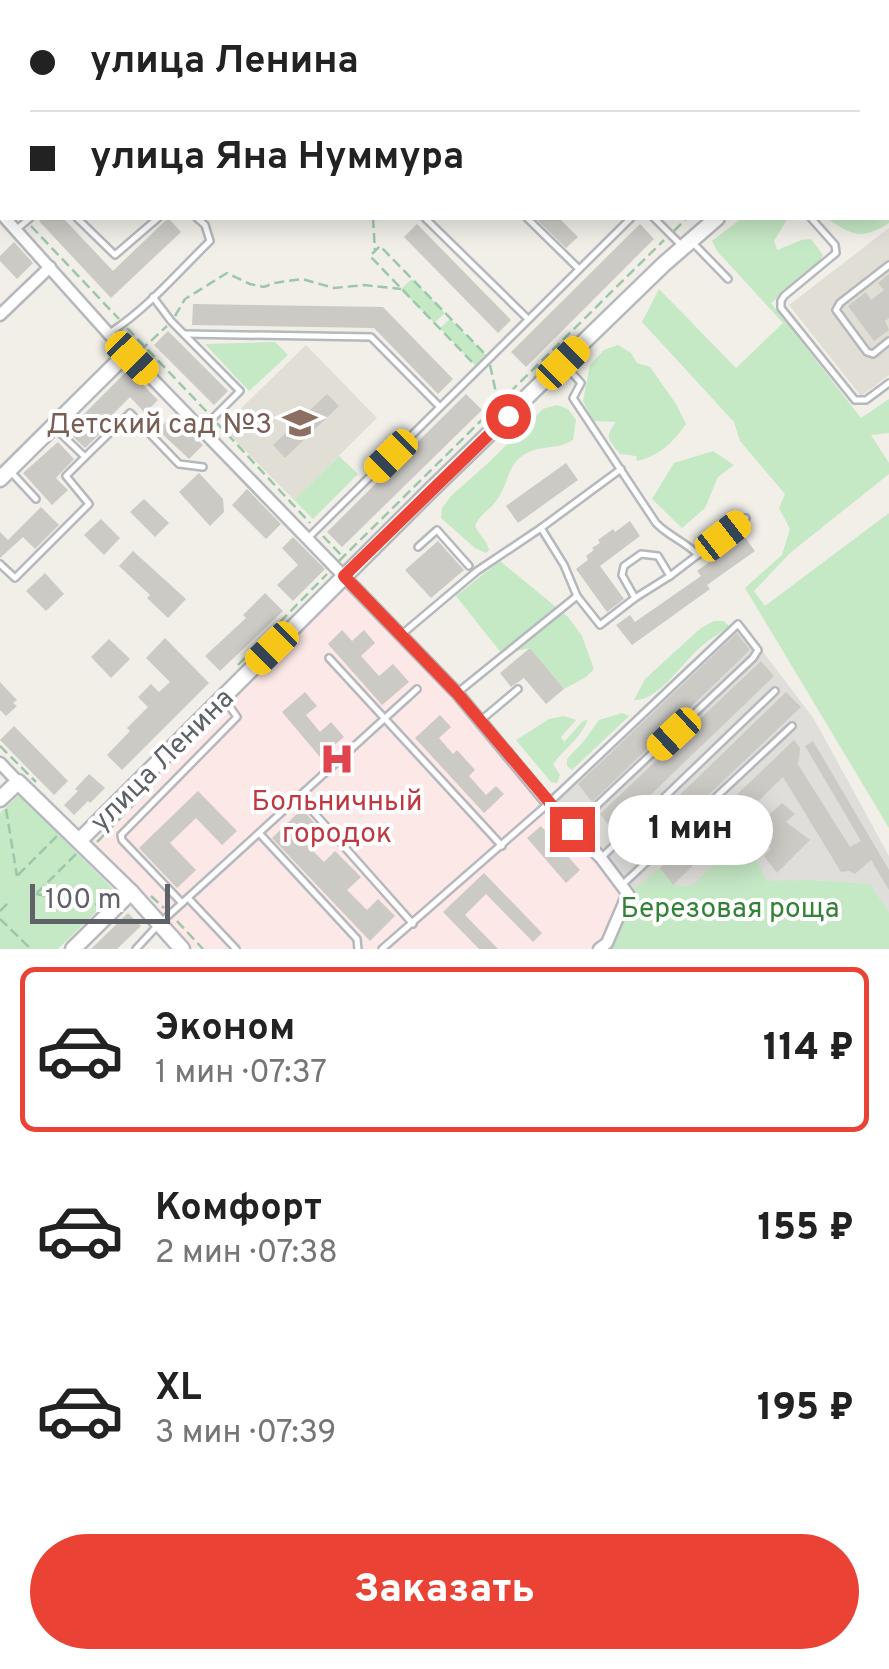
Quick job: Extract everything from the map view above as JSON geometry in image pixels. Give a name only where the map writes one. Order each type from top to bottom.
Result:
[{"type":"main road","name":"улица Ленина","points":[[78,847],[223,697],[341,566],[715,220]]},
{"type":"main road","points":[[4,475],[129,355]]},
{"type":"main road","points":[[3,803],[18,782],[182,949]]},
{"type":"main road","points":[[73,949],[130,892]]},
{"type":"street","points":[[7,220],[129,355],[312,534],[601,858],[625,890],[607,944],[599,949]]},
{"type":"street","points":[[0,315],[50,267]]},
{"type":"street","points":[[0,763],[18,782]]},
{"type":"lane","points":[[16,230],[27,220]]},
{"type":"lane","points":[[80,220],[115,255],[156,220]]},
{"type":"lane","points":[[108,333],[153,297],[210,241],[206,225],[200,220]]},
{"type":"lane","points":[[426,220],[528,319]]},
{"type":"lane","points":[[529,220],[579,269]]},
{"type":"lane","points":[[312,534],[629,220]]},
{"type":"lane","points":[[656,220],[728,279]]},
{"type":"lane","points":[[812,220],[834,245],[836,253],[784,296],[781,308],[856,400],[866,400],[889,382]]},
{"type":"lane","points":[[889,265],[836,310],[867,352],[873,354],[889,342]]},
{"type":"lane","points":[[153,297],[171,321],[240,391],[202,429]]},
{"type":"lane","points":[[184,334],[372,336],[440,407]]},
{"type":"lane","points":[[563,363],[582,383],[573,398],[656,522],[698,555]]},
{"type":"lane","points":[[0,564],[15,578],[89,504],[66,476],[130,413],[179,464],[202,467]]},
{"type":"lane","points":[[53,426],[86,456]]},
{"type":"lane","points":[[401,635],[477,571],[621,469]]},
{"type":"lane","points":[[4,475],[36,499]]},
{"type":"lane","points":[[541,528],[564,564],[577,596],[600,625],[746,518]]},
{"type":"lane","points":[[418,547],[437,530],[469,566]]},
{"type":"lane","points":[[635,598],[622,575],[624,566],[642,554],[658,556],[670,576]]},
{"type":"lane","points":[[457,693],[577,596]]},
{"type":"lane","points":[[382,949],[502,846],[738,624],[742,627],[758,650],[753,658],[572,829]]},
{"type":"lane","points":[[329,658],[502,846]]},
{"type":"lane","points":[[136,949],[416,689]]},
{"type":"lane","points":[[480,721],[518,689]]},
{"type":"lane","points":[[601,858],[775,690]]},
{"type":"lane","points":[[223,697],[237,716],[121,835],[236,949]]},
{"type":"lane","points":[[625,890],[792,726]]},
{"type":"lane","points":[[300,797],[413,924]]},
{"type":"lane","points":[[260,834],[357,939],[358,949]]},
{"type":"path","points":[[29,220],[212,418],[341,566]]},
{"type":"path","points":[[372,220],[375,251]]},
{"type":"path","points":[[239,664],[685,220]]},
{"type":"path","points":[[479,368],[370,256],[380,246],[488,358],[499,403]]},
{"type":"path","points":[[129,355],[171,321],[185,299],[228,273],[264,287],[302,279],[334,288],[364,285],[401,289]]},
{"type":"path","points":[[3,803],[17,876],[58,834]]},
{"type":"path","points":[[78,847],[36,894],[102,905]]},
{"type":"path","points":[[0,911],[9,902]]},
{"type":"path","points":[[0,919],[31,949]]},
{"type":"shaded area","points":[[889,228],[889,375],[861,396],[789,305]]},
{"type":"shaded area","name":"Детский сад №3","points":[[306,345],[377,418],[294,500],[222,427]]},
{"type":"shaded area","name":"Больничный городок","points":[[344,576],[457,693],[628,894],[599,949],[182,949],[80,841]]},
{"type":"shaded area","points":[[742,624],[814,719],[889,856],[889,912],[870,884],[811,880],[673,885],[628,894],[544,798],[565,783],[687,665]]},
{"type":"green space","points":[[739,220],[787,220],[774,241],[777,250],[811,239],[823,255],[819,263],[771,303],[861,418],[889,399],[889,433],[871,435],[889,463],[889,474],[790,553],[754,591],[765,606],[889,513],[889,828],[745,588],[782,555],[790,529],[779,508],[785,494],[740,441],[734,422],[642,322],[659,289],[736,368],[783,323],[712,241]]},
{"type":"green space","points":[[829,220],[889,220],[871,232],[850,232]]},
{"type":"green space","points":[[412,279],[445,313],[434,323],[401,289]]},
{"type":"green space","points":[[450,319],[487,356],[476,366],[440,328]]},
{"type":"green space","points":[[275,342],[288,355],[249,391],[205,344]]},
{"type":"green space","points":[[618,345],[631,353],[637,363],[650,367],[686,424],[665,447],[637,461],[636,456],[620,454],[610,441],[616,422],[593,421],[583,401],[590,365],[604,350]]},
{"type":"green space","points":[[557,405],[568,409],[576,420],[573,440],[534,450],[518,460],[501,494],[475,526],[489,550],[486,553],[475,548],[441,518],[442,508],[543,409]]},
{"type":"green space","points":[[713,451],[734,465],[718,477],[705,508],[682,528],[652,499],[674,463]]},
{"type":"green space","points":[[339,456],[358,474],[313,519],[294,500]]},
{"type":"green space","points":[[500,561],[568,617],[582,636],[594,669],[586,677],[564,689],[530,648],[502,654],[456,596]]},
{"type":"green space","points":[[724,621],[729,626],[706,642],[661,687],[643,699],[634,700],[645,679],[701,628]]},
{"type":"green space","points":[[622,713],[629,716],[572,770],[567,766],[567,759],[599,720]]},
{"type":"green space","points":[[564,716],[576,720],[561,737],[564,742],[588,719],[553,764],[560,775],[557,783],[551,782],[516,740],[549,719]]},
{"type":"green space","points":[[19,795],[116,892],[58,949],[0,949],[0,813]]},
{"type":"green space","name":"Березовая роща","points":[[744,838],[767,881],[870,884],[889,912],[889,949],[599,949],[628,894],[660,868],[673,885],[691,886]]},
{"type":"building","points":[[65,220],[113,271],[166,220],[181,232],[111,298],[39,221]]},
{"type":"building","points":[[537,220],[561,220],[578,237],[566,248]]},
{"type":"building","points":[[417,224],[511,320],[498,333],[404,237]]},
{"type":"building","points":[[640,224],[654,239],[526,367],[511,352]]},
{"type":"building","points":[[14,242],[33,263],[17,279],[0,261]]},
{"type":"building","points":[[889,274],[889,318],[885,321],[889,330],[874,341],[848,306],[866,292],[871,300],[884,290],[878,283]]},
{"type":"building","points":[[193,304],[383,307],[453,379],[438,394],[374,328],[192,325]]},
{"type":"building","points":[[168,331],[228,391],[214,405],[154,345]]},
{"type":"building","points":[[128,370],[158,400],[145,413],[130,397],[85,448],[67,431]]},
{"type":"building","points":[[327,394],[339,406],[285,458],[273,445]]},
{"type":"building","points":[[466,394],[482,410],[342,547],[327,532]]},
{"type":"building","points":[[172,416],[203,445],[189,459],[158,430]]},
{"type":"building","points":[[58,442],[74,459],[56,478],[68,490],[52,505],[23,473]]},
{"type":"building","points":[[566,463],[578,480],[518,523],[506,506]]},
{"type":"building","points":[[199,473],[223,499],[224,512],[210,526],[179,492]]},
{"type":"building","points":[[247,489],[281,524],[266,539],[232,505]]},
{"type":"building","points":[[144,499],[169,523],[155,537],[130,512]]},
{"type":"building","points":[[41,507],[59,525],[35,549],[23,537],[0,558],[0,532],[8,540]]},
{"type":"building","points":[[101,519],[120,538],[104,555],[84,535]]},
{"type":"building","points":[[630,521],[640,536],[600,566],[624,599],[607,612],[576,569],[588,560],[586,556],[600,543],[598,540]]},
{"type":"building","points":[[740,531],[755,551],[632,645],[616,625],[630,615],[635,622],[701,576],[697,571],[733,545],[728,539]]},
{"type":"building","points":[[293,537],[325,569],[293,601],[277,585],[298,565],[282,548]]},
{"type":"building","points":[[438,541],[464,570],[431,598],[405,570]]},
{"type":"building","points":[[133,551],[186,599],[168,618],[119,566]]},
{"type":"building","points":[[45,573],[64,594],[46,611],[26,591]]},
{"type":"building","points":[[265,593],[283,611],[220,671],[205,656],[246,618],[243,615]]},
{"type":"building","points":[[342,630],[352,641],[364,630],[375,643],[361,656],[379,676],[393,664],[409,682],[382,705],[328,644]]},
{"type":"building","points":[[737,633],[750,650],[592,802],[578,784]]},
{"type":"building","points":[[165,638],[209,683],[122,770],[107,755],[148,707],[138,697],[151,684],[159,692],[170,682],[146,658]]},
{"type":"building","points":[[109,639],[130,659],[111,678],[91,657]]},
{"type":"building","points":[[530,648],[564,689],[546,704],[524,678],[511,687],[500,673]]},
{"type":"building","points":[[761,661],[774,676],[613,831],[600,814]]},
{"type":"building","points":[[0,682],[17,700],[13,703],[17,706],[6,716],[0,710]]},
{"type":"building","points":[[305,692],[317,706],[306,715],[320,732],[331,722],[344,737],[320,757],[282,712]]},
{"type":"building","points":[[786,692],[801,707],[639,861],[626,847]]},
{"type":"building","points":[[440,715],[451,727],[439,738],[475,770],[469,776],[486,795],[496,786],[504,794],[484,813],[415,738]]},
{"type":"building","points":[[14,726],[68,781],[54,795],[0,740]]},
{"type":"building","points":[[794,740],[800,748],[797,763],[850,847],[861,841],[805,746],[813,741],[889,870],[889,890],[871,860],[855,874],[841,872],[783,777],[673,885],[660,868]]},
{"type":"building","points":[[89,774],[105,788],[74,815],[64,805]]},
{"type":"building","points":[[198,791],[237,831],[222,845],[196,818],[170,843],[196,870],[177,888],[139,848]]},
{"type":"building","points":[[782,803],[795,814],[786,822],[810,840],[777,873],[764,856],[771,849],[752,830]]},
{"type":"building","points":[[302,809],[319,828],[304,842],[324,862],[335,851],[361,877],[347,890],[367,910],[378,899],[395,916],[370,941],[272,838]]},
{"type":"building","points":[[541,826],[580,870],[566,883],[527,838]]},
{"type":"building","points":[[484,873],[542,933],[533,942],[486,894],[465,915],[498,949],[479,949],[443,912]]},
{"type":"building","points":[[128,913],[141,926],[117,949],[91,949]]},
{"type":"place","name":"Детский сад №3","points":[[300,423]]},
{"type":"place","name":"Больничный городок","points":[[337,759]]},
{"type":"route","points":[[508,416],[344,576],[457,693],[572,829]]}]
